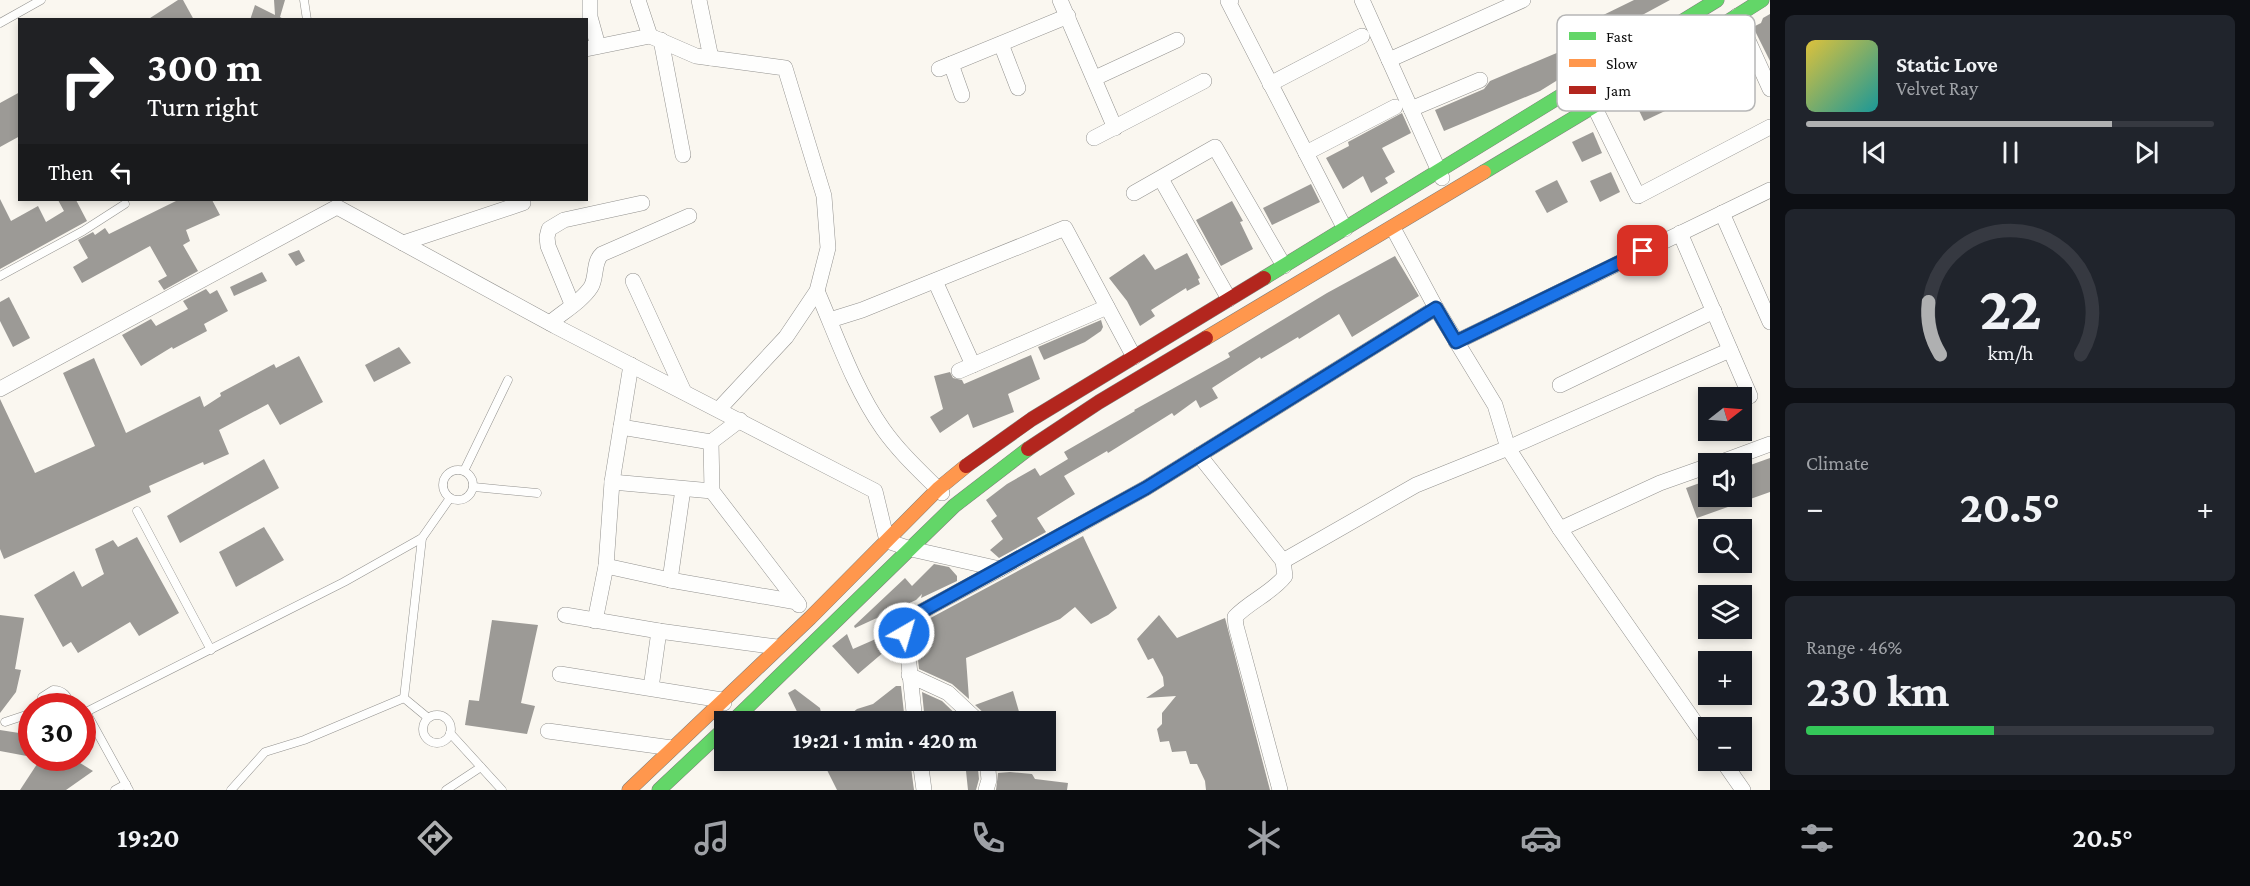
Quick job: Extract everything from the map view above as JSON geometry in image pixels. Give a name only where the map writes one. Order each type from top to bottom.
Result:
[{"type":"highway","points":[[1683,15],[1698,5],[1717,0]]},
{"type":"highway","points":[[1739,15],[1762,0]]},
{"type":"highway","points":[[629,790],[810,618],[938,489],[964,467],[1032,419],[1440,172],[1557,96]]},
{"type":"highway","points":[[743,711],[954,506],[977,486],[1043,438],[1099,402],[1586,111]]},
{"type":"highway","points":[[659,790],[714,738]]},
{"type":"street","points":[[590,0],[592,48],[655,38],[696,56],[785,68],[824,196],[828,248],[817,291],[786,337],[718,409]]},
{"type":"street","points":[[638,0],[655,38],[683,154]]},
{"type":"street","points":[[699,0],[711,58]]},
{"type":"street","points":[[1060,0],[1116,128]]},
{"type":"street","points":[[1231,0],[1228,2],[1345,229]]},
{"type":"street","points":[[1362,0],[1449,193]]},
{"type":"street","points":[[1389,60],[1523,0]]},
{"type":"street","points":[[962,95],[945,67],[1068,16]]},
{"type":"street","points":[[1270,84],[1362,36]]},
{"type":"street","points":[[1095,78],[1177,40]]},
{"type":"street","points":[[1000,44],[1018,88]]},
{"type":"street","points":[[1755,56],[1770,89]]},
{"type":"street","points":[[1411,109],[1480,80]]},
{"type":"street","points":[[1094,138],[1204,81]]},
{"type":"street","points":[[1306,153],[1395,107]]},
{"type":"street","points":[[1596,111],[1638,196],[1770,127]]},
{"type":"street","points":[[1134,193],[1215,147],[1284,266]]},
{"type":"street","points":[[1161,179],[1229,299]]},
{"type":"street","points":[[1456,342],[1770,190]]},
{"type":"street","points":[[403,243],[523,203]]},
{"type":"street","points":[[572,304],[548,246],[549,229],[564,220],[642,203]]},
{"type":"street","points":[[0,389],[337,207],[550,323],[875,491],[887,541],[911,549],[1000,569]]},
{"type":"street","points":[[1722,213],[1770,322]]},
{"type":"street","points":[[550,323],[588,291],[593,284],[598,258],[602,254],[689,216]]},
{"type":"street","points":[[830,320],[862,310],[1065,228],[1134,357]]},
{"type":"street","points":[[1393,228],[1436,308],[1495,405],[1508,448],[1560,529],[1698,727]]},
{"type":"street","points":[[1680,233],[1746,387]]},
{"type":"street","points":[[935,280],[966,368],[1107,307]]},
{"type":"street","points":[[633,281],[684,392]]},
{"type":"street","points":[[817,291],[860,388],[881,427],[907,459],[954,506]]},
{"type":"street","points":[[914,711],[904,633],[909,620],[1146,488],[1436,308]]},
{"type":"street","points":[[1560,385],[1714,311]]},
{"type":"street","points":[[1283,561],[1416,485],[1508,448],[1730,351]]},
{"type":"street","points":[[595,621],[606,566],[612,483],[632,365]]},
{"type":"street","points":[[621,427],[711,442],[740,420]]},
{"type":"street","points":[[711,442],[712,491],[810,618]]},
{"type":"street","points":[[1746,453],[1770,444]]},
{"type":"street","points":[[1200,455],[1283,561],[1285,576],[1280,583],[1235,617],[1280,790]]},
{"type":"street","points":[[1560,529],[1660,483],[1698,470]]},
{"type":"street","points":[[612,483],[712,491]]},
{"type":"street","points":[[670,580],[683,489]]},
{"type":"street","points":[[606,566],[670,580],[797,602]]},
{"type":"street","points":[[565,615],[777,647]]},
{"type":"street","points":[[651,688],[659,631]]},
{"type":"street","points":[[560,674],[722,700],[730,711]]},
{"type":"street","points":[[909,675],[948,693],[967,711]]},
{"type":"street","points":[[549,731],[672,748]]},
{"type":"street","points":[[921,771],[924,790]]},
{"type":"street","points":[[986,790],[989,780],[988,771]]},
{"type":"street","points":[[1730,771],[1743,790]]},
{"type":"lane","points":[[0,23],[41,0]]},
{"type":"lane","points":[[304,0],[307,18]]},
{"type":"lane","points":[[0,276],[83,231],[125,204]]},
{"type":"lane","points":[[464,471],[508,380]]},
{"type":"lane","points":[[455,470],[464,471],[471,477],[474,487],[469,496],[460,501],[450,498],[444,489],[444,479],[455,470]]},
{"type":"lane","points":[[474,487],[537,493]]},
{"type":"lane","points":[[96,705],[212,650],[344,582],[422,538],[450,498]]},
{"type":"lane","points":[[137,511],[212,650]]},
{"type":"lane","points":[[404,698],[422,538]]},
{"type":"lane","points":[[49,693],[54,690],[63,693]]},
{"type":"lane","points":[[404,698],[427,717]]},
{"type":"lane","points":[[231,790],[265,752],[304,740],[404,698]]},
{"type":"lane","points":[[450,733],[441,742],[431,742],[427,740],[422,726],[427,717],[437,714],[445,717],[450,724],[450,733],[502,790]]},
{"type":"lane","points":[[5,722],[18,717]]},
{"type":"lane","points":[[96,732],[128,787],[115,790]]},
{"type":"lane","points":[[446,790],[482,767]]},
{"type":"building","points":[[178,0],[183,0],[193,18],[150,18]]},
{"type":"building","points":[[274,0],[285,0],[280,17],[282,18],[251,18],[255,5],[275,15]]},
{"type":"building","points":[[1634,0],[1670,0],[1642,15],[1603,15]]},
{"type":"building","points":[[1770,14],[1770,61],[1755,31],[1755,26],[1761,23],[1763,18]]},
{"type":"building","points":[[1557,53],[1557,80],[1540,91],[1444,131],[1435,110],[1484,89],[1490,81]]},
{"type":"building","points":[[18,93],[18,137],[0,147],[0,103]]},
{"type":"building","points":[[1639,111],[1665,111],[1644,121]]},
{"type":"building","points":[[1402,113],[1411,133],[1382,148],[1395,172],[1385,178],[1388,183],[1371,193],[1363,176],[1343,189],[1326,158],[1349,146],[1348,142]]},
{"type":"building","points":[[1593,132],[1602,153],[1582,162],[1572,142]]},
{"type":"building","points":[[1611,172],[1620,192],[1600,202],[1590,181]]},
{"type":"building","points":[[1557,180],[1568,202],[1547,213],[1535,191]]},
{"type":"building","points":[[1311,184],[1320,202],[1272,225],[1263,208]]},
{"type":"building","points":[[0,199],[11,221],[38,206],[46,222],[64,211],[59,201],[77,201],[87,221],[0,269]]},
{"type":"building","points":[[176,201],[213,201],[220,215],[186,230],[190,241],[183,245],[198,271],[164,290],[158,281],[167,276],[150,246],[82,283],[73,267],[88,258],[78,240],[93,232],[95,235],[105,228],[109,234]]},
{"type":"building","points":[[1232,201],[1243,221],[1240,222],[1253,249],[1221,266],[1196,220]]},
{"type":"building","points":[[299,250],[305,261],[296,266],[288,254]]},
{"type":"building","points":[[1187,253],[1200,278],[1198,279],[1200,284],[1187,291],[1186,288],[1151,310],[1155,316],[1140,326],[1127,301],[1109,278],[1144,254],[1155,270]]},
{"type":"building","points":[[1395,256],[1419,296],[1352,337],[1339,314],[1299,339],[1298,337],[1261,359],[1260,357],[1212,388],[1218,398],[1200,408],[1196,400],[1174,416],[1172,413],[1108,453],[1107,451],[1064,476],[1075,494],[1037,518],[1046,532],[999,558],[990,550],[1003,539],[991,521],[997,516],[986,500],[1007,484],[1035,468],[1040,476],[1068,459],[1064,452],[1230,357],[1228,353],[1327,293]]},
{"type":"building","points":[[262,272],[267,281],[234,296],[230,287]]},
{"type":"building","points":[[206,289],[210,294],[217,290],[228,311],[204,324],[207,331],[173,349],[172,347],[141,366],[122,335],[151,319],[156,326],[188,309],[183,301]]},
{"type":"building","points":[[9,297],[30,338],[13,347],[0,321],[0,302]]},
{"type":"building","points":[[1101,320],[1103,327],[1101,331],[1085,342],[1044,360],[1038,347]]},
{"type":"building","points":[[399,347],[411,363],[374,382],[365,365]]},
{"type":"building","points":[[1031,355],[1040,379],[1008,394],[1014,412],[973,428],[968,414],[940,433],[930,417],[943,409],[934,376],[950,372],[953,378],[962,380],[964,384]]},
{"type":"building","points":[[299,356],[323,402],[280,425],[268,404],[219,430],[229,454],[204,465],[203,462],[149,486],[151,492],[4,559],[0,549],[0,399],[35,473],[95,446],[63,373],[94,358],[126,433],[200,396],[204,407],[221,396],[220,393],[274,364],[276,368]]},
{"type":"building","points":[[1770,458],[1770,492],[1752,498],[1752,464]]},
{"type":"building","points":[[264,459],[279,488],[180,543],[167,516]]},
{"type":"building","points":[[1698,484],[1698,507],[1728,507],[1697,518],[1686,488]]},
{"type":"building","points":[[264,527],[284,560],[236,587],[219,552]]},
{"type":"building","points":[[1083,536],[1117,608],[1091,624],[1075,607],[1060,619],[966,658],[969,699],[952,684],[919,669],[915,630],[923,622]]},
{"type":"building","points":[[137,537],[179,613],[139,636],[130,622],[78,653],[71,642],[63,647],[34,595],[74,571],[82,587],[104,574],[95,549],[113,540],[118,547]]},
{"type":"building","points":[[934,564],[949,567],[957,576],[957,581],[921,598],[922,594],[916,600],[855,628],[854,626],[905,578],[912,586]]},
{"type":"building","points":[[0,615],[24,618],[15,669],[21,670],[16,692],[0,713]]},
{"type":"building","points":[[1159,615],[1177,638],[1225,618],[1270,790],[1206,790],[1205,781],[1197,764],[1190,764],[1186,751],[1172,752],[1169,741],[1160,742],[1157,729],[1162,724],[1162,713],[1176,696],[1146,698],[1164,686],[1163,677],[1153,658],[1148,660],[1137,639]]},
{"type":"building","points":[[492,620],[538,625],[521,703],[535,706],[527,734],[465,725],[469,700],[479,701]]},
{"type":"building","points":[[847,634],[853,649],[878,638],[887,647],[858,674],[832,646]]},
{"type":"building","points":[[896,686],[901,686],[904,711],[855,711],[873,704]]},
{"type":"building","points":[[795,689],[820,708],[821,711],[797,711],[788,693]]},
{"type":"building","points":[[1013,691],[1019,711],[982,711],[975,705]]},
{"type":"building","points":[[922,692],[942,701],[952,711],[924,711]]},
{"type":"building","points":[[0,730],[18,733],[18,754],[0,751]]},
{"type":"building","points":[[32,771],[93,771],[66,790],[20,790]]},
{"type":"building","points":[[828,771],[911,771],[914,790],[837,790]]},
{"type":"building","points":[[966,771],[978,771],[976,790],[968,790]]},
{"type":"building","points":[[998,773],[1032,774],[1035,779],[1068,783],[1067,790],[996,790]]},
{"type":"traffic: fast","points":[[1693,15],[1717,0]]},
{"type":"traffic: fast","points":[[1738,15],[1762,0]]},
{"type":"traffic: fast","points":[[1264,278],[1557,98]]},
{"type":"traffic: fast","points":[[1484,172],[1586,111]]},
{"type":"traffic: fast","points":[[743,711],[954,506],[1028,449]]},
{"type":"traffic: fast","points":[[659,790],[714,738]]},
{"type":"traffic: slow","points":[[1206,338],[1484,172]]},
{"type":"traffic: slow","points":[[629,790],[810,618],[938,489],[966,466]]},
{"type":"traffic: jam","points":[[966,466],[1032,419],[1264,278]]},
{"type":"traffic: jam","points":[[1028,449],[1099,402],[1206,338]]},
{"type":"route","points":[[904,633],[909,620],[917,614],[1146,488],[1436,308],[1456,342],[1643,251]]}]
